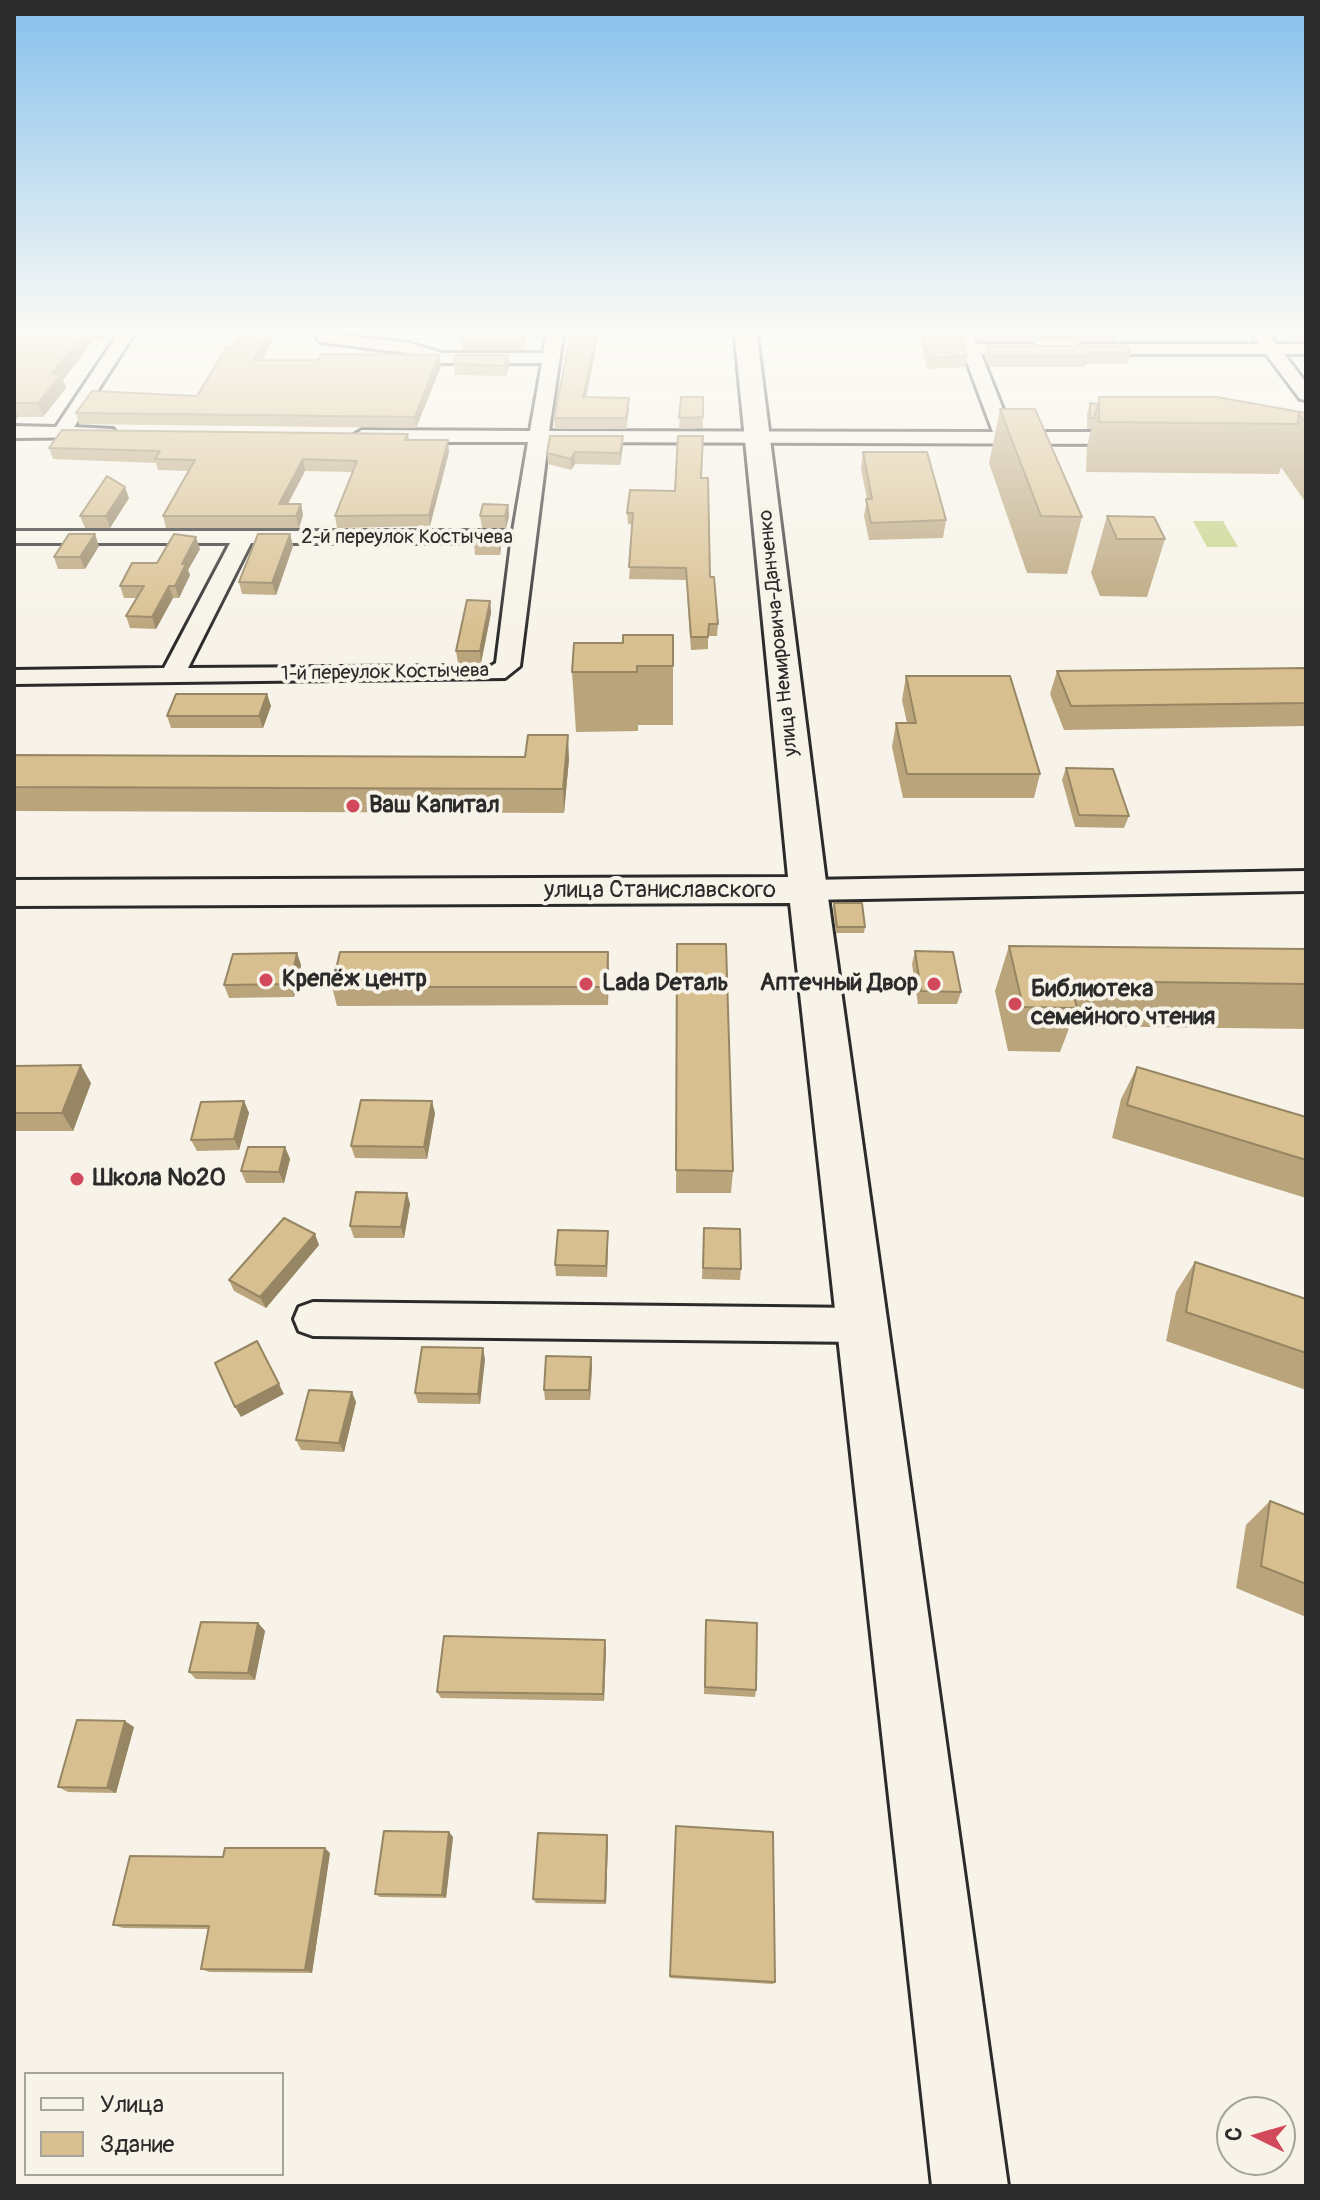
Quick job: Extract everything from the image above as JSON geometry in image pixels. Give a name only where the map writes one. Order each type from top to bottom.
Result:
[{"type":"main road","name":"улица Немировича-Данченко","points":[[756,431],[808,890],[970,2186]]},
{"type":"main road","name":"улица Станиславского","points":[[14,893],[808,890]]},
{"type":"street","name":"1-й переулок Костычева","points":[[14,677],[496,673],[508,666],[539,431]]},
{"type":"street","points":[[1002,431],[1005,438]]},
{"type":"street","points":[[22,437],[61,433],[125,433]]},
{"type":"street","points":[[347,436],[1157,438]]},
{"type":"street","name":"2-й переулок Костычева","points":[[14,537],[523,537]]},
{"type":"street","points":[[172,676],[243,539]]},
{"type":"street","name":"улица Станиславского","points":[[808,890],[1306,881]]},
{"type":"street","points":[[313,1319],[861,1325]]},
{"type":"green space","points":[[1193,521],[1223,521],[1238,547],[1207,547]]},
{"type":"building","points":[[62,431],[408,434],[405,440],[448,440],[429,515],[335,516],[357,461],[303,459],[279,504],[301,504],[296,516],[163,516],[195,460],[155,459],[160,451],[49,448]]},
{"type":"building","points":[[1008,431],[1044,431],[1082,517],[1041,516]]},
{"type":"building","points":[[550,436],[623,436],[620,453],[575,452],[571,459],[547,453]]},
{"type":"building","points":[[678,436],[703,436],[701,478],[708,478],[710,577],[714,577],[718,624],[709,624],[708,637],[691,637],[686,568],[629,567],[633,513],[627,513],[630,490],[675,491]]},
{"type":"building","points":[[863,452],[927,452],[946,520],[871,523],[866,499],[872,499]]},
{"type":"building","points":[[107,476],[125,487],[106,516],[80,516]]},
{"type":"building","points":[[483,504],[508,505],[505,516],[480,516]]},
{"type":"building","points":[[1107,516],[1154,517],[1165,539],[1117,539]]},
{"type":"building","points":[[69,534],[95,534],[80,557],[54,557]]},
{"type":"building","points":[[174,534],[196,537],[175,586],[169,586],[152,617],[126,616],[144,586],[120,586],[132,563],[157,563]]},
{"type":"building","points":[[258,534],[290,534],[272,583],[239,582]]},
{"type":"building","points":[[476,534],[500,534],[498,543],[474,543]]},
{"type":"building","points":[[467,600],[490,601],[480,651],[456,651]]},
{"type":"building","points":[[623,635],[673,635],[673,666],[637,666],[637,672],[572,672],[574,643],[623,643]]},
{"type":"building","points":[[1306,668],[1306,703],[1071,706],[1057,671]]},
{"type":"building","points":[[906,676],[1010,676],[1040,774],[907,774],[896,723],[916,723]]},
{"type":"building","points":[[176,694],[267,694],[259,716],[167,716]]},
{"type":"building","points":[[528,735],[568,735],[563,789],[14,787],[14,755],[525,757]]},
{"type":"building","points":[[1066,768],[1113,769],[1129,816],[1079,815]]},
{"type":"building","points":[[834,903],[862,903],[865,927],[837,927]]},
{"type":"building","points":[[677,944],[726,944],[733,1171],[676,1170]]},
{"type":"building","points":[[1009,946],[1306,949],[1306,984],[1070,981],[1077,1008],[1023,1007]]},
{"type":"building","points":[[915,951],[953,952],[961,992],[921,991]]},
{"type":"building","points":[[340,952],[608,952],[607,987],[332,987]]},
{"type":"building","points":[[297,953],[290,984],[224,985],[233,954]]},
{"type":"building","points":[[81,1065],[62,1113],[14,1113],[14,1066]]},
{"type":"building","points":[[1137,1067],[1306,1117],[1306,1160],[1127,1105]]},
{"type":"building","points":[[361,1100],[432,1101],[424,1147],[351,1146]]},
{"type":"building","points":[[244,1101],[234,1139],[191,1140],[201,1102]]},
{"type":"building","points":[[248,1147],[285,1147],[279,1172],[241,1171]]},
{"type":"building","points":[[356,1192],[407,1193],[401,1227],[350,1226]]},
{"type":"building","points":[[284,1218],[315,1234],[260,1297],[229,1280]]},
{"type":"building","points":[[704,1228],[740,1229],[741,1269],[703,1268]]},
{"type":"building","points":[[558,1230],[608,1231],[606,1266],[555,1265]]},
{"type":"building","points":[[1195,1262],[1306,1299],[1306,1353],[1186,1312]]},
{"type":"building","points":[[257,1341],[279,1384],[235,1407],[215,1363]]},
{"type":"building","points":[[422,1347],[483,1348],[478,1394],[415,1393]]},
{"type":"building","points":[[546,1356],[591,1357],[589,1390],[544,1390]]},
{"type":"building","points":[[309,1390],[352,1392],[339,1443],[296,1440]]},
{"type":"building","points":[[1270,1501],[1306,1515],[1306,1584],[1261,1566]]},
{"type":"building","points":[[706,1620],[757,1623],[756,1690],[705,1687]]},
{"type":"building","points":[[201,1622],[258,1623],[248,1673],[189,1672]]},
{"type":"building","points":[[444,1636],[605,1640],[603,1694],[437,1692]]},
{"type":"building","points":[[77,1720],[125,1721],[107,1788],[58,1787]]},
{"type":"building","points":[[676,1826],[773,1832],[775,1982],[670,1976]]},
{"type":"building","points":[[384,1831],[449,1832],[442,1895],[375,1894]]},
{"type":"building","points":[[538,1833],[607,1835],[605,1901],[533,1899]]},
{"type":"building","points":[[225,1848],[325,1848],[305,1970],[201,1969],[209,1926],[113,1925],[130,1856],[223,1857]]},
{"type":"place","name":"Ваш Капитал","points":[[353,806]]},
{"type":"place","name":"Крепёж центр","points":[[266,980]]},
{"type":"place","name":"Lada Dеталь","points":[[586,984]]},
{"type":"place","name":"Аптечный Двор","points":[[934,984]]},
{"type":"place","name":"Библиотека семейного чтения","points":[[1015,1004]]},
{"type":"place","name":"Школа №20","points":[[77,1179]]}]
